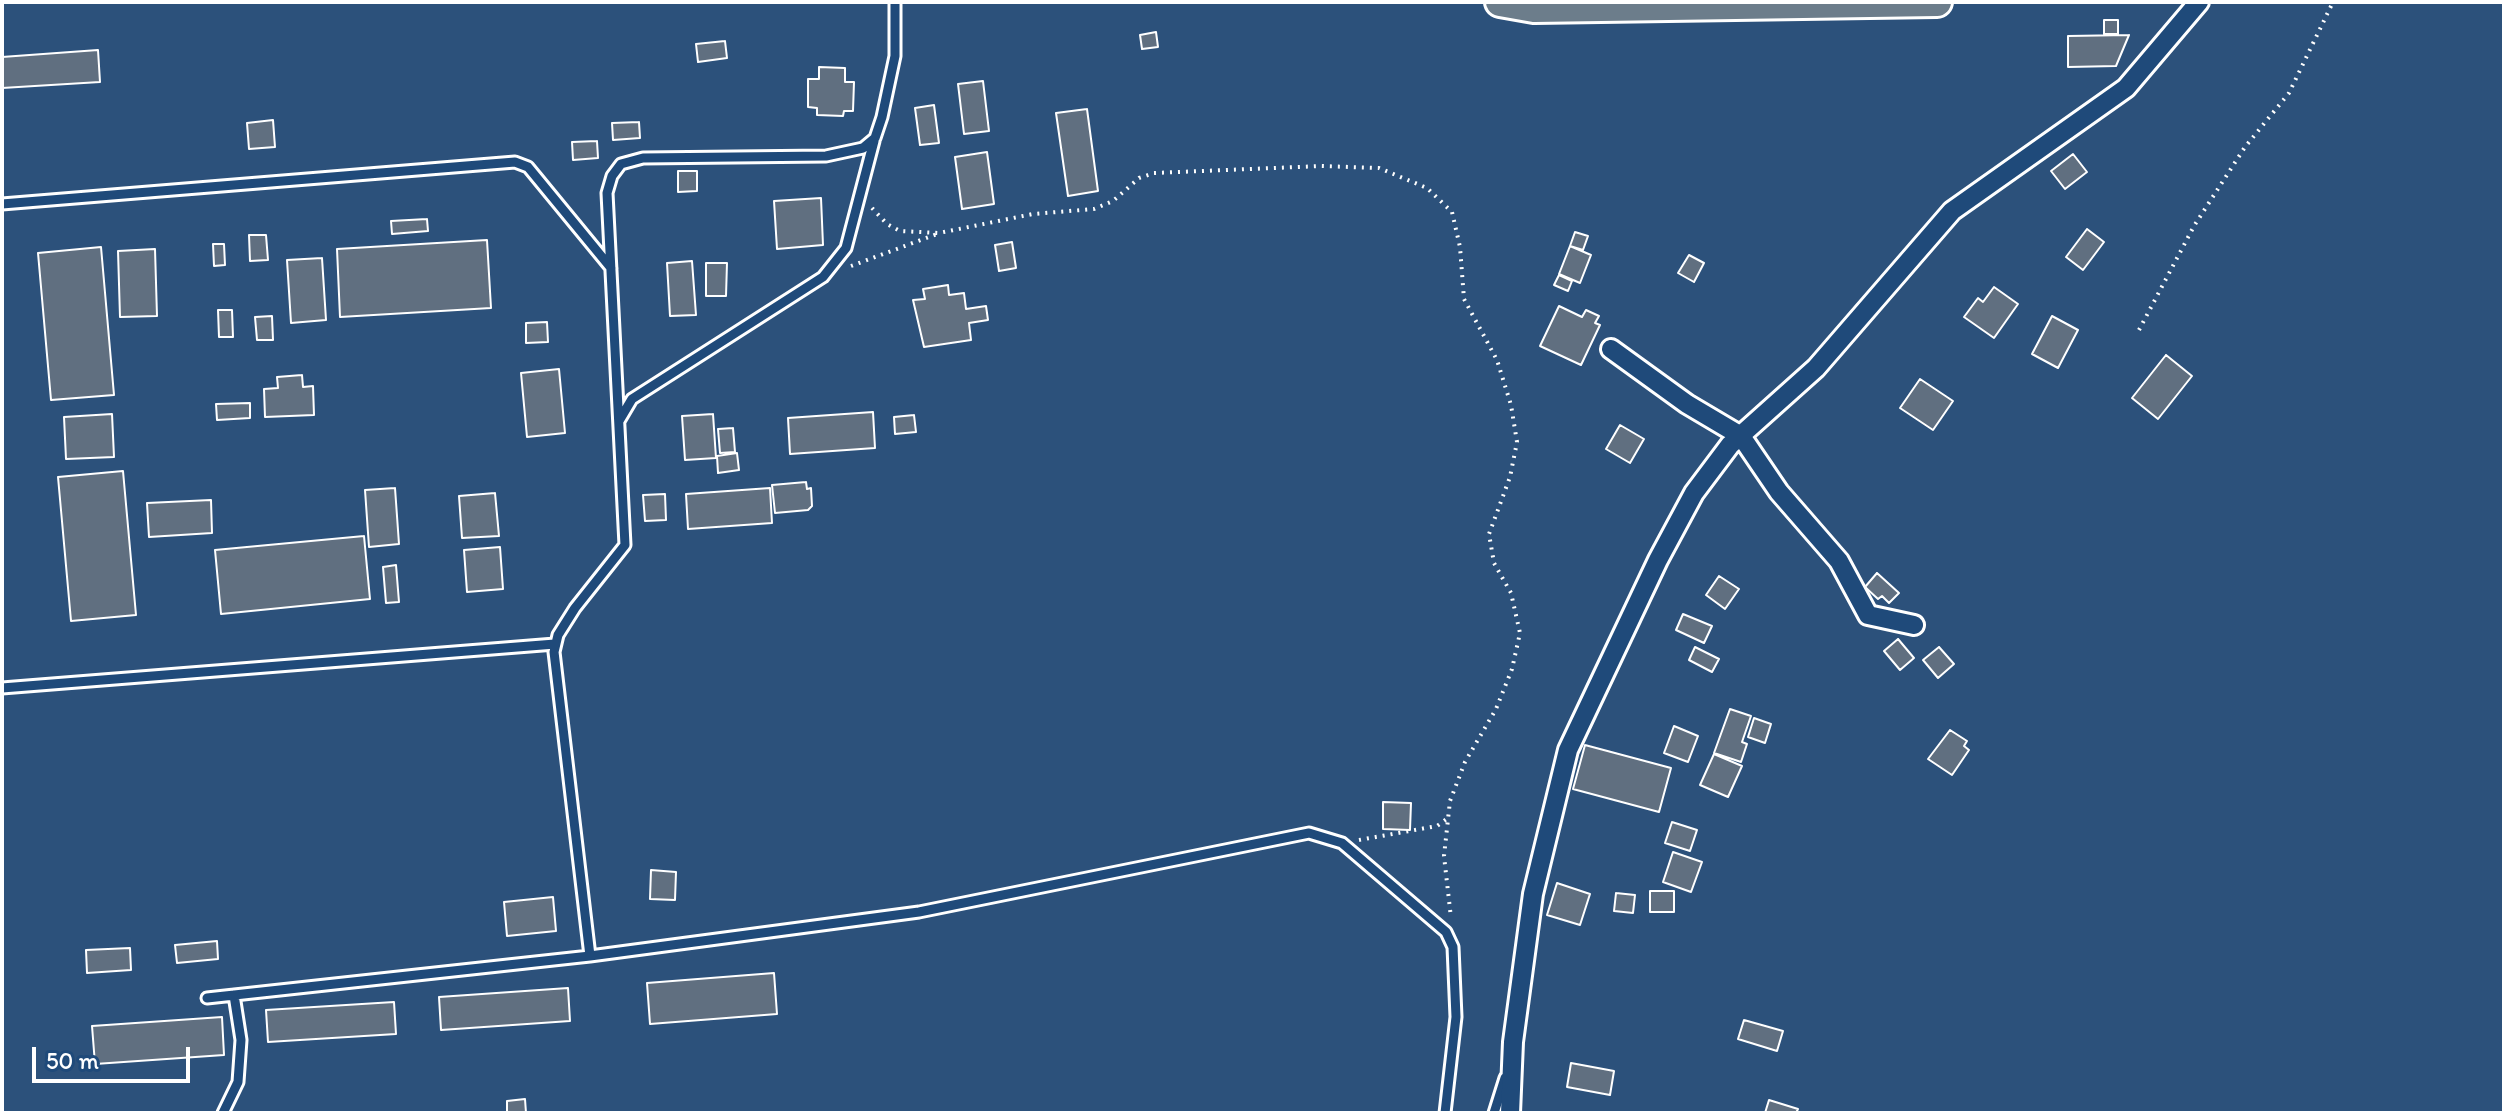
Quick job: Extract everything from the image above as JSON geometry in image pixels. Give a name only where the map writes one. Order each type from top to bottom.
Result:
[{"type":"main road","points":[[1500,2],[1534,8],[1937,2]]},
{"type":"street","points":[[1510,1113],[1513,1057],[1533,894],[1568,750],[1687,506],[1730,445],[1816,368],[1952,211],[2126,88],[2199,2]]},
{"type":"street","points":[[1611,349],[1687,404],[1741,436],[1779,492],[1839,561],[1868,615],[1914,625]]},
{"type":"lane","points":[[619,421],[632,399],[823,277],[846,248],[895,56],[895,2]]},
{"type":"lane","points":[[590,956],[555,644],[575,608],[625,545],[607,193],[621,164],[643,158],[826,156],[863,148],[875,138]]},
{"type":"lane","points":[[2,204],[515,162],[528,167],[611,268]]},
{"type":"lane","points":[[2,688],[555,644]]},
{"type":"lane","points":[[207,998],[590,956],[919,912],[1309,833],[1342,843],[1446,932],[1453,947],[1456,1017],[1445,1113]]},
{"type":"lane","points":[[223,1113],[238,1082],[241,1040],[234,995]]},
{"type":"lane","points":[[1494,1113],[1513,1057]]},
{"type":"path","points":[[2139,330],[2202,213],[2245,147],[2289,93],[2333,2]]},
{"type":"path","points":[[823,277],[939,233],[1033,214],[1094,209],[1113,201],[1139,178],[1154,173],[1321,166],[1379,168],[1427,188],[1452,212],[1460,247],[1464,299],[1497,360],[1511,405],[1517,442],[1510,477],[1489,534],[1494,563],[1511,593],[1520,633],[1502,696],[1465,762],[1448,818],[1444,856],[1453,947]]},
{"type":"path","points":[[861,184],[870,206],[887,224],[900,231],[939,233]]},
{"type":"path","points":[[1342,843],[1437,826],[1448,818]]},
{"type":"building","points":[[2104,20],[2118,20],[2118,34],[2104,34]]},
{"type":"building","points":[[1156,32],[1158,47],[1142,49],[1140,35]]},
{"type":"building","points":[[2129,35],[2116,66],[2068,67],[2068,36]]},
{"type":"building","points":[[725,41],[727,58],[698,62],[696,44]]},
{"type":"building","points":[[98,50],[100,82],[2,88],[2,57]]},
{"type":"building","points":[[819,67],[845,68],[845,82],[854,82],[853,111],[844,111],[843,116],[817,115],[817,108],[808,107],[808,79],[819,79]]},
{"type":"building","points":[[983,81],[989,131],[964,134],[958,84]]},
{"type":"building","points":[[934,105],[939,143],[920,145],[915,108]]},
{"type":"building","points":[[1087,109],[1098,191],[1068,196],[1056,113]]},
{"type":"building","points":[[273,120],[275,147],[249,149],[247,123]]},
{"type":"building","points":[[639,122],[640,138],[613,140],[612,123]]},
{"type":"building","points":[[597,141],[598,158],[573,160],[572,142]]},
{"type":"building","points":[[987,152],[994,204],[962,209],[955,157]]},
{"type":"building","points":[[2073,154],[2087,172],[2065,189],[2051,171]]},
{"type":"building","points":[[678,171],[697,171],[697,191],[678,192]]},
{"type":"building","points":[[821,198],[823,245],[777,249],[774,201]]},
{"type":"building","points":[[427,219],[428,231],[392,234],[391,221]]},
{"type":"building","points":[[2087,229],[2104,242],[2083,270],[2066,257]]},
{"type":"building","points":[[1575,232],[1588,236],[1583,250],[1570,246]]},
{"type":"building","points":[[249,235],[266,235],[268,260],[250,261]]},
{"type":"building","points":[[487,240],[491,308],[340,317],[337,249]]},
{"type":"building","points":[[1012,242],[1016,268],[999,271],[995,245]]},
{"type":"building","points":[[213,244],[224,244],[225,265],[214,266]]},
{"type":"building","points":[[1570,246],[1591,255],[1580,283],[1559,274]]},
{"type":"building","points":[[101,247],[114,395],[51,400],[38,253]]},
{"type":"building","points":[[155,249],[157,316],[120,317],[118,251]]},
{"type":"building","points":[[1689,255],[1704,263],[1694,282],[1678,273]]},
{"type":"building","points":[[322,258],[326,320],[291,323],[287,260]]},
{"type":"building","points":[[692,261],[696,315],[670,316],[667,263]]},
{"type":"building","points":[[706,263],[727,263],[726,296],[706,296]]},
{"type":"building","points":[[1559,275],[1572,281],[1568,291],[1554,285]]},
{"type":"building","points":[[948,285],[949,295],[964,293],[966,309],[986,306],[988,320],[969,323],[971,340],[924,347],[913,300],[925,299],[923,289]]},
{"type":"building","points":[[1994,287],[2018,304],[1994,338],[1964,317],[1978,298],[1983,302]]},
{"type":"building","points":[[1559,306],[1582,317],[1586,310],[1599,316],[1595,323],[1600,325],[1581,365],[1540,346]]},
{"type":"building","points":[[218,310],[232,310],[233,337],[219,337]]},
{"type":"building","points":[[272,316],[273,340],[257,340],[255,317]]},
{"type":"building","points":[[2052,316],[2078,330],[2058,368],[2032,354]]},
{"type":"building","points":[[547,322],[548,342],[526,343],[526,323]]},
{"type":"building","points":[[2166,355],[2192,376],[2158,419],[2132,398]]},
{"type":"building","points":[[559,369],[565,433],[527,437],[521,373]]},
{"type":"building","points":[[302,375],[303,387],[313,386],[314,415],[265,417],[264,389],[278,388],[277,377]]},
{"type":"building","points":[[1920,379],[1953,401],[1933,430],[1900,408]]},
{"type":"building","points":[[250,403],[250,418],[217,420],[216,404]]},
{"type":"building","points":[[873,412],[875,448],[790,454],[788,418]]},
{"type":"building","points":[[112,414],[114,457],[66,459],[64,417]]},
{"type":"building","points":[[713,414],[716,458],[685,460],[682,416]]},
{"type":"building","points":[[914,415],[916,432],[895,434],[894,417]]},
{"type":"building","points":[[1620,425],[1644,439],[1630,463],[1606,449]]},
{"type":"building","points":[[733,428],[735,452],[720,453],[718,429]]},
{"type":"building","points":[[737,453],[739,470],[718,473],[717,456]]},
{"type":"building","points":[[123,471],[136,615],[71,621],[58,477]]},
{"type":"building","points":[[806,482],[807,489],[811,488],[812,506],[808,510],[775,513],[772,485]]},
{"type":"building","points":[[395,488],[399,544],[369,547],[365,490]]},
{"type":"building","points":[[770,488],[772,523],[688,529],[686,494]]},
{"type":"building","points":[[495,493],[499,536],[462,538],[459,496]]},
{"type":"building","points":[[665,494],[666,520],[645,521],[643,495]]},
{"type":"building","points":[[211,500],[212,533],[149,537],[147,503]]},
{"type":"building","points":[[364,536],[370,599],[221,614],[215,550]]},
{"type":"building","points":[[500,547],[503,589],[467,592],[464,550]]},
{"type":"building","points":[[396,565],[399,602],[386,603],[383,567]]},
{"type":"building","points":[[1877,573],[1899,593],[1889,603],[1882,596],[1878,599],[1865,587]]},
{"type":"building","points":[[1719,576],[1739,589],[1725,609],[1706,595]]},
{"type":"building","points":[[1683,614],[1712,626],[1704,643],[1676,630]]},
{"type":"building","points":[[1898,639],[1914,658],[1900,670],[1884,651]]},
{"type":"building","points":[[1695,647],[1719,659],[1712,672],[1689,660]]},
{"type":"building","points":[[1939,647],[1954,664],[1938,678],[1923,660]]},
{"type":"building","points":[[1730,709],[1751,716],[1742,742],[1747,744],[1741,762],[1714,753]]},
{"type":"building","points":[[1754,718],[1771,724],[1765,743],[1748,737]]},
{"type":"building","points":[[1674,726],[1698,736],[1688,762],[1664,753]]},
{"type":"building","points":[[1950,730],[1967,741],[1964,746],[1969,750],[1952,775],[1928,759]]},
{"type":"building","points":[[1585,745],[1671,768],[1659,812],[1573,789]]},
{"type":"building","points":[[1714,754],[1742,766],[1728,797],[1700,785]]},
{"type":"building","points":[[1383,802],[1411,803],[1410,830],[1383,829]]},
{"type":"building","points":[[1672,822],[1697,830],[1690,851],[1665,843]]},
{"type":"building","points":[[1673,852],[1702,862],[1691,892],[1663,882]]},
{"type":"building","points":[[651,870],[676,872],[675,900],[650,899]]},
{"type":"building","points":[[1557,883],[1590,894],[1580,925],[1547,915]]},
{"type":"building","points":[[1650,891],[1674,891],[1674,912],[1650,912]]},
{"type":"building","points":[[1616,893],[1635,895],[1633,913],[1614,911]]},
{"type":"building","points":[[553,897],[556,931],[507,936],[504,902]]},
{"type":"building","points":[[217,941],[218,959],[177,963],[175,945]]},
{"type":"building","points":[[130,948],[131,970],[87,973],[86,950]]},
{"type":"building","points":[[774,973],[777,1014],[650,1024],[647,983]]},
{"type":"building","points":[[568,988],[570,1021],[441,1030],[439,997]]},
{"type":"building","points":[[394,1002],[396,1034],[268,1042],[266,1010]]},
{"type":"building","points":[[222,1017],[224,1055],[95,1064],[92,1026]]},
{"type":"building","points":[[1744,1020],[1783,1031],[1777,1051],[1738,1039]]},
{"type":"building","points":[[1571,1063],[1614,1071],[1610,1095],[1567,1087]]},
{"type":"building","points":[[525,1099],[526,1113],[507,1113],[507,1101]]},
{"type":"building","points":[[1769,1100],[1798,1109],[1796,1113],[1765,1113]]}]
